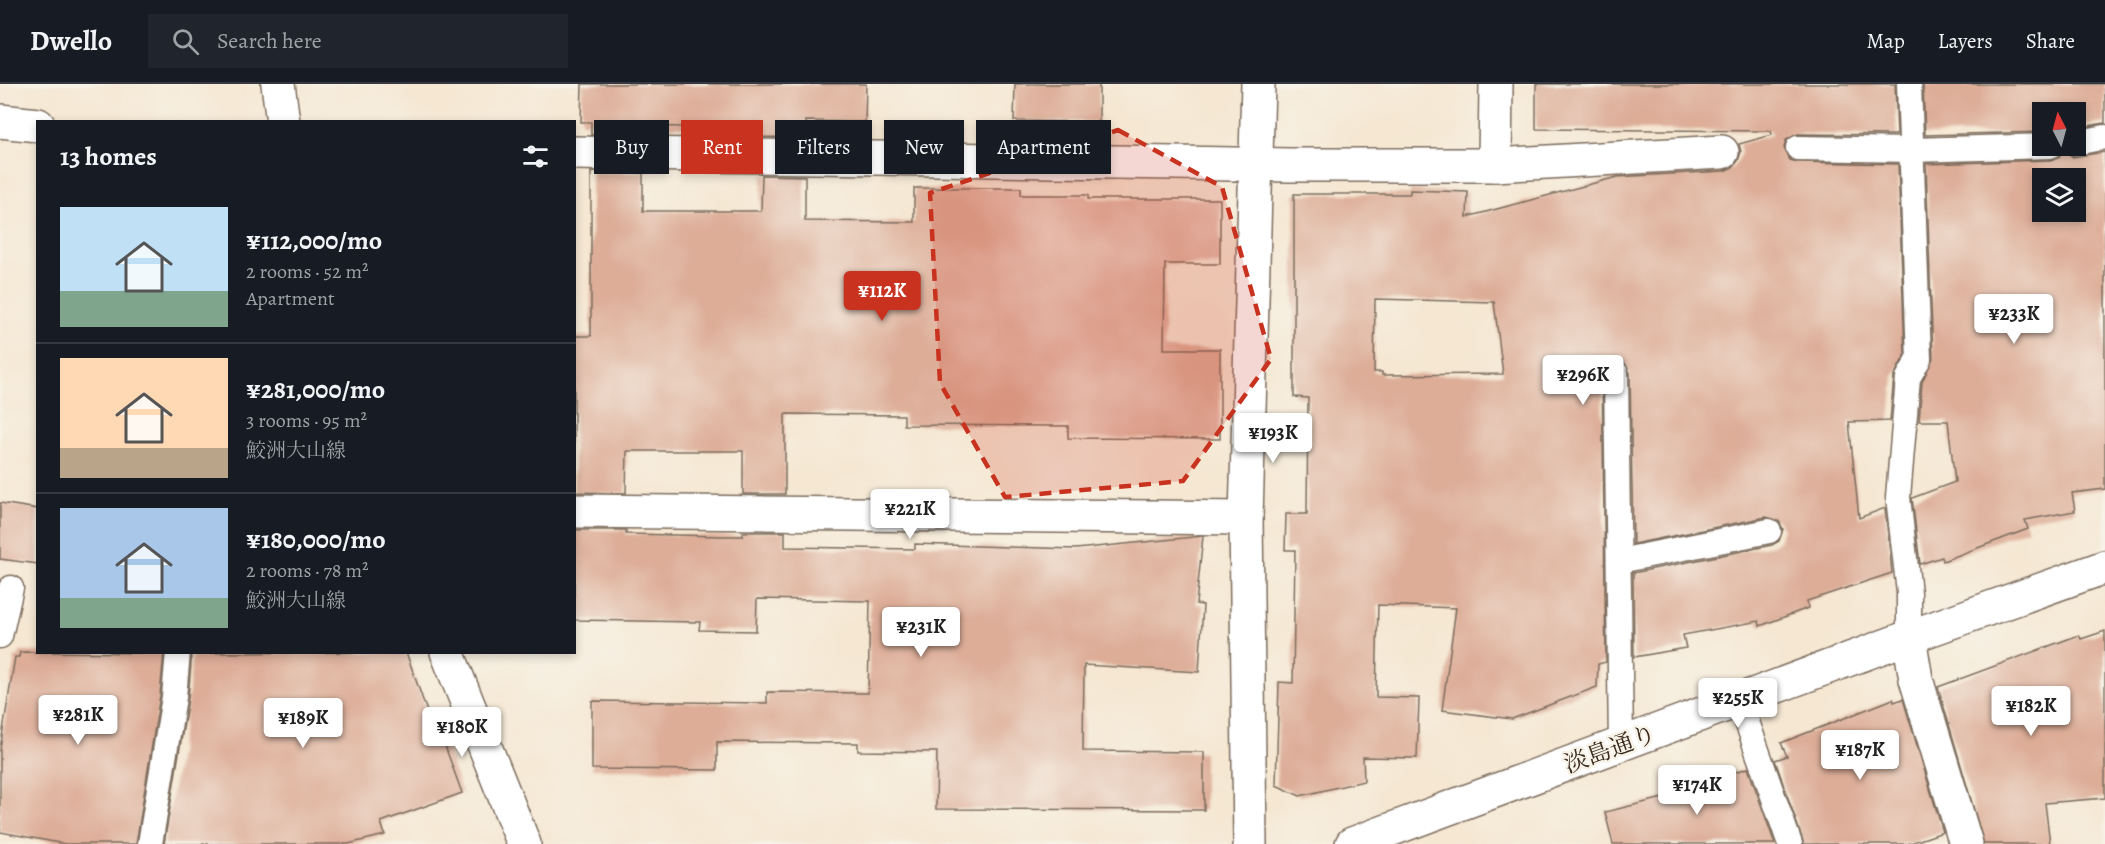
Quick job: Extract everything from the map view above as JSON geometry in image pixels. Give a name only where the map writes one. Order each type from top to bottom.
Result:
[{"type":"street","points":[[278,84],[283,120]]},
{"type":"street","points":[[1250,844],[1246,518],[1258,84]]},
{"type":"street","points":[[1495,165],[1497,84]]},
{"type":"street","points":[[0,121],[36,125]]},
{"type":"street","points":[[576,153],[1257,165],[1495,165],[1722,152]]},
{"type":"street","points":[[576,511],[1246,518]]},
{"type":"street","name":"淡島通り","points":[[1359,843],[1909,637],[2105,567]]},
{"type":"street","points":[[1909,637],[1916,679],[1966,844]]},
{"type":"street","points":[[448,654],[524,844]]},
{"type":"lane","points":[[1909,84],[1919,359],[1908,378],[1898,497],[1909,593],[1909,637]]},
{"type":"lane","points":[[2086,141],[2105,137]]},
{"type":"lane","points":[[1798,148],[1911,150],[2032,147]]},
{"type":"lane","points":[[1616,373],[1622,745]]},
{"type":"lane","points":[[1619,561],[1769,531]]},
{"type":"lane","points":[[0,636],[11,588]]},
{"type":"lane","points":[[150,844],[174,697],[178,654]]},
{"type":"lane","points":[[1740,702],[1790,844]]},
{"type":"highlighted area","points":[[1118,130],[1222,187],[1271,359],[1183,481],[1005,497],[940,383],[930,193]]},
{"type":"building","points":[[582,84],[866,84],[865,120],[775,120],[775,137],[763,137],[763,120],[681,120],[681,127],[669,127],[669,120],[594,120],[594,135],[591,135],[591,122],[581,122]]},
{"type":"building","points":[[1015,84],[1099,84],[1099,120],[1014,120]]},
{"type":"building","points":[[1536,84],[1895,84],[1897,135],[1798,134],[1786,140],[1784,148],[1790,160],[1798,162],[1898,164],[1905,355],[1894,376],[1890,421],[1849,422],[1859,518],[1885,508],[1892,573],[1807,601],[1808,608],[1760,626],[1759,621],[1683,635],[1686,648],[1634,657],[1633,573],[1772,545],[1779,541],[1783,529],[1779,521],[1766,517],[1633,544],[1630,373],[1623,361],[1609,361],[1602,373],[1606,662],[1598,664],[1597,687],[1512,719],[1442,710],[1456,608],[1378,605],[1376,697],[1419,698],[1417,758],[1363,757],[1364,781],[1300,796],[1276,785],[1279,682],[1293,683],[1295,550],[1285,550],[1286,514],[1307,514],[1308,398],[1294,397],[1294,194],[1410,194],[1410,190],[1468,192],[1467,217],[1617,177],[1724,171],[1733,167],[1738,161],[1741,152],[1739,144],[1772,135],[1771,131],[1536,129]],"holes":[[[1375,299],[1494,302],[1503,374],[1382,375],[1382,372],[1374,372]]]},
{"type":"building","points":[[1923,84],[2105,84],[2105,123],[2086,126],[2086,102],[2032,102],[2032,132],[1925,135]]},
{"type":"building","points":[[2105,152],[2105,489],[2072,493],[2075,511],[2025,520],[2028,529],[1943,561],[1942,557],[1920,564],[1912,498],[1955,482],[1948,421],[1919,421],[1922,382],[1933,358],[1926,164],[2050,160],[2059,156],[2086,156]]},
{"type":"building","points":[[591,172],[594,174],[643,174],[643,211],[761,211],[762,175],[805,176],[805,221],[914,222],[914,188],[1021,188],[1021,195],[1088,195],[1088,199],[1220,199],[1220,264],[1165,264],[1164,349],[1220,349],[1220,439],[1068,438],[1068,426],[904,425],[904,415],[785,414],[785,494],[743,494],[743,451],[627,451],[626,493],[576,492],[576,336],[591,336]]},
{"type":"building","points":[[0,503],[36,509],[36,564],[0,559]]},
{"type":"building","points":[[576,530],[626,530],[626,534],[723,536],[743,536],[743,532],[785,532],[785,547],[915,549],[915,544],[1076,549],[1203,536],[1196,604],[1203,605],[1199,672],[1084,665],[1083,751],[1204,752],[1204,810],[936,809],[937,752],[858,751],[858,743],[717,742],[717,770],[592,769],[592,701],[767,703],[767,692],[868,693],[870,601],[757,599],[756,631],[699,630],[700,622],[576,620]]},
{"type":"building","points":[[2105,631],[2105,798],[2045,803],[2050,844],[1984,844],[1938,687],[2079,635],[2081,639]]},
{"type":"building","points":[[20,652],[164,654],[160,695],[136,844],[65,844],[0,832],[0,749],[15,657],[19,657]]},
{"type":"building","points":[[192,654],[407,654],[435,734],[440,732],[462,793],[381,822],[385,835],[348,844],[164,844],[188,699]]},
{"type":"building","points":[[1893,699],[1894,702],[1903,699],[1943,832],[1908,844],[1804,844],[1775,760],[1787,756],[1781,743]]},
{"type":"building","points":[[1748,768],[1775,844],[1613,844],[1605,812],[1688,792],[1687,787]]}]
